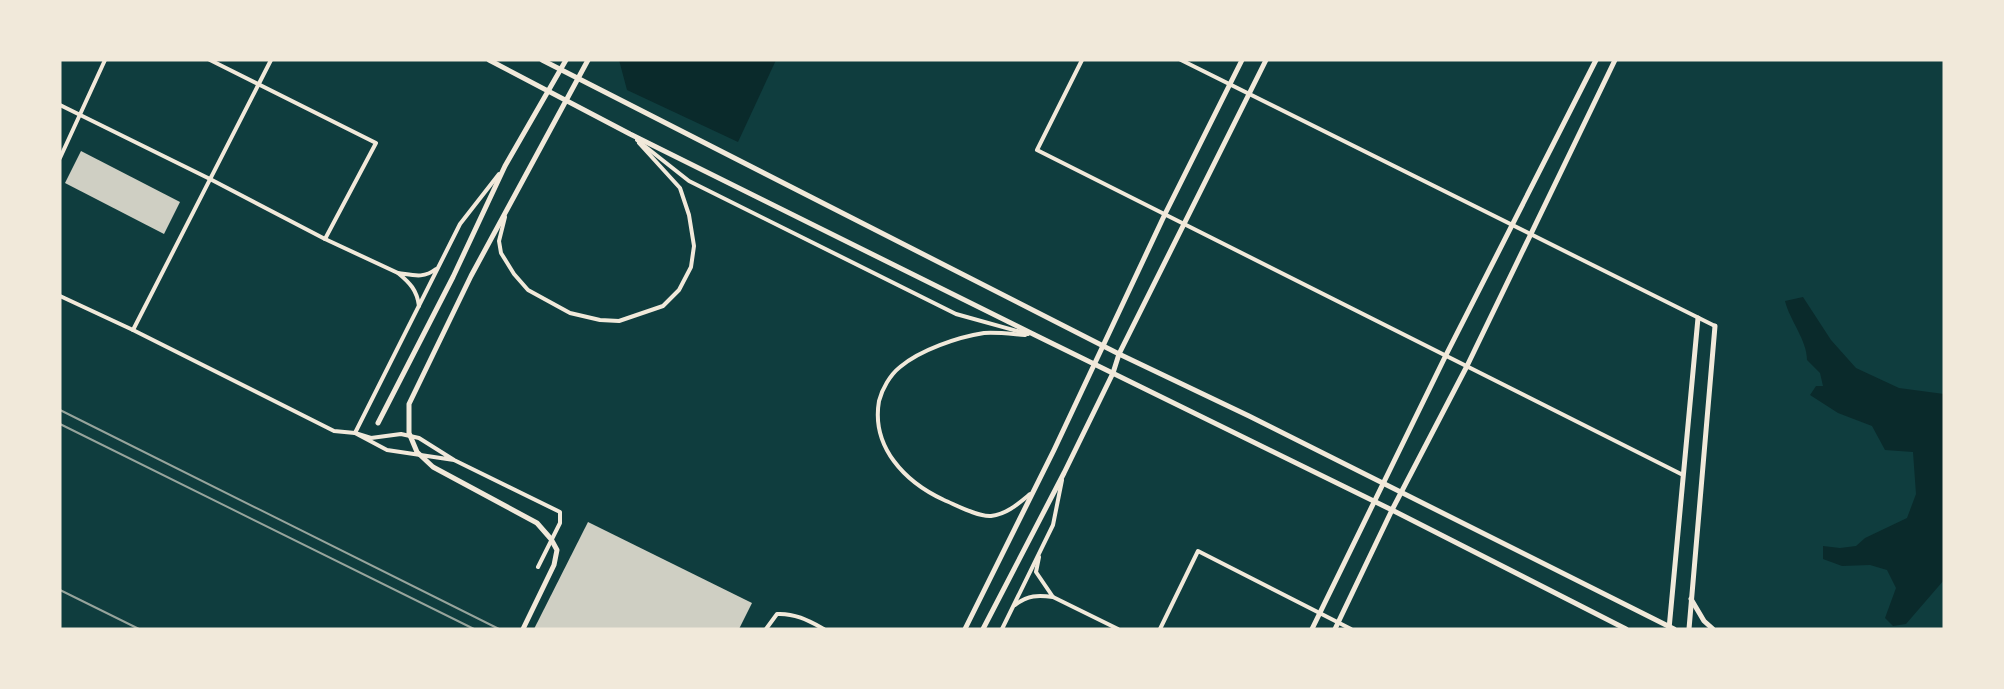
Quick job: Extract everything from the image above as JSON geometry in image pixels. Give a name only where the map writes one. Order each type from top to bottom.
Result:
[{"type":"main road","points":[[489,60],[630,134],[1375,501],[1626,629]]},
{"type":"main road","points":[[542,60],[1119,354],[1250,416],[1671,628],[1698,318]]},
{"type":"main road","points":[[378,423],[453,277],[505,166],[566,60]]},
{"type":"main road","points":[[523,629],[554,565],[557,550],[537,523],[433,467],[417,452],[409,434],[409,404],[471,276],[588,60]]},
{"type":"main road","points":[[965,629],[1054,450],[1165,214],[1242,60]]},
{"type":"main road","points":[[983,629],[1064,473],[1113,373],[1119,354],[1266,60]]},
{"type":"main road","points":[[1312,629],[1446,356],[1596,60]]},
{"type":"main road","points":[[1335,629],[1392,510],[1467,366],[1615,60]]},
{"type":"main road","points":[[1689,629],[1715,326]]},
{"type":"main road","points":[[1691,599],[1704,621],[1713,629]]},
{"type":"street","points":[[60,158],[105,60]]},
{"type":"street","points":[[210,60],[376,143],[326,239]]},
{"type":"street","points":[[133,330],[271,60]]},
{"type":"street","points":[[1082,60],[1037,150],[1685,475]]},
{"type":"street","points":[[1181,60],[1715,326]]},
{"type":"street","points":[[60,105],[398,273],[410,283],[418,296],[420,307]]},
{"type":"street","points":[[505,217],[499,241],[501,253],[514,274],[528,290],[570,313],[600,320],[619,321],[663,306],[679,290],[691,267],[694,246],[689,215],[680,188],[630,134]]},
{"type":"street","points":[[630,134],[689,181],[956,314],[1035,335]]},
{"type":"street","points":[[355,433],[460,225],[505,166]]},
{"type":"street","points":[[398,273],[428,275],[439,266]]},
{"type":"street","points":[[60,296],[334,431],[355,433],[371,438],[401,434],[419,438],[453,460],[560,512],[560,523],[538,567]]},
{"type":"street","points":[[1031,494],[1008,512],[990,516],[969,510],[930,493],[902,472],[888,454],[879,432],[878,411],[887,381],[899,367],[917,355],[954,340],[985,333],[1035,335]]},
{"type":"street","points":[[355,433],[387,450],[453,460]]},
{"type":"street","points":[[1002,629],[1053,525],[1064,473]]},
{"type":"street","points":[[1160,629],[1198,551],[1351,629]]},
{"type":"street","points":[[1039,553],[1036,572],[1053,597]]},
{"type":"street","points":[[1013,606],[1025,597],[1039,595],[1053,597],[1118,629]]},
{"type":"street","points":[[766,629],[777,614],[787,613],[825,629]]},
{"type":"water","points":[[619,60],[776,60],[738,142],[627,90]]},
{"type":"water","points":[[1803,297],[1831,340],[1856,368],[1899,388],[1944,394],[1944,580],[1906,624],[1893,626],[1885,618],[1896,588],[1887,570],[1870,565],[1842,566],[1823,559],[1823,546],[1840,548],[1856,546],[1865,538],[1907,518],[1916,494],[1913,452],[1885,450],[1872,426],[1838,413],[1810,395],[1816,386],[1823,386],[1820,373],[1807,360],[1804,345],[1785,301]]},
{"type":"building","points":[[81,151],[180,202],[164,234],[65,183]]},
{"type":"building","points":[[588,522],[752,603],[739,629],[534,629]]},
{"type":"railway","points":[[60,410],[499,629]]},
{"type":"railway","points":[[60,424],[474,629]]},
{"type":"railway","points":[[60,590],[139,629]]}]
